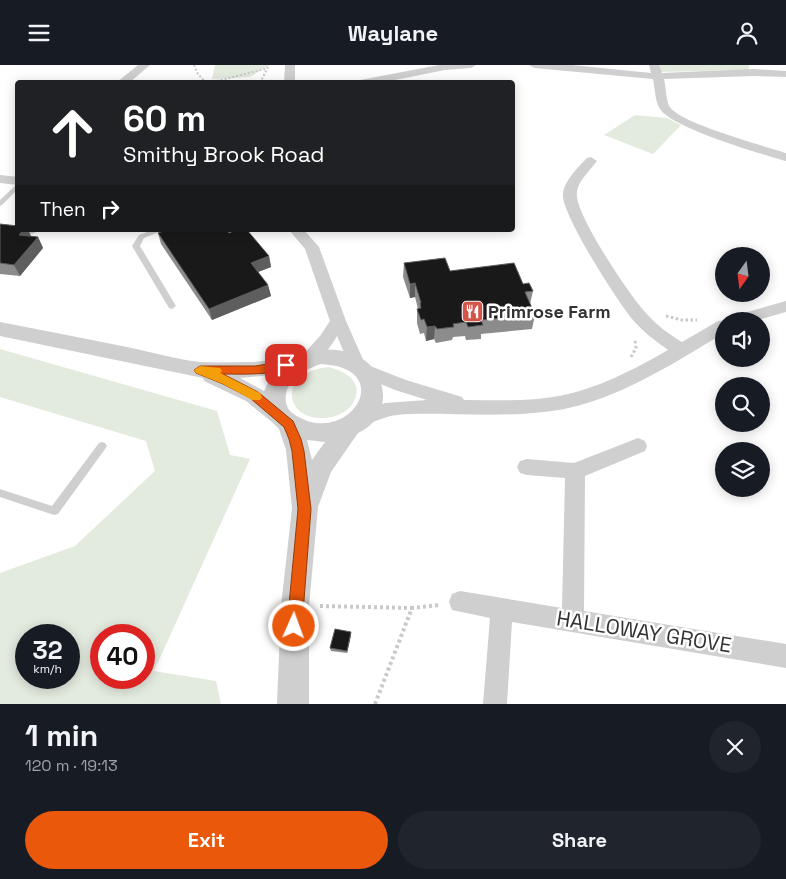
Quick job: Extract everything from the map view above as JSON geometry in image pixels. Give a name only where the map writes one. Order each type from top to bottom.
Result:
[{"type":"street","points":[[126,80],[145,65]]},
{"type":"street","points":[[289,80],[290,65]]},
{"type":"street","points":[[376,80],[445,67],[471,65]]},
{"type":"street","points":[[534,65],[608,73],[757,68],[786,74]]},
{"type":"street","points":[[655,71],[664,107],[675,118],[703,130],[786,157]]},
{"type":"street","points":[[591,161],[572,188],[570,197],[576,216],[639,316],[657,333],[681,350]]},
{"type":"street","points":[[0,179],[15,182]]},
{"type":"street","points":[[298,232],[312,247],[338,321],[361,367],[372,381],[374,393],[370,406],[320,468],[305,509]]},
{"type":"street","points":[[770,314],[783,311]]},
{"type":"street","points":[[293,704],[295,606],[305,509],[298,451],[285,420],[275,405],[274,392],[278,380],[287,370],[304,360],[326,341],[338,321]]},
{"type":"street","points":[[0,329],[200,370],[255,371],[304,360],[334,356],[401,385],[466,406]]},
{"type":"street","points":[[200,370],[246,390],[285,420],[303,430],[318,433],[335,431],[385,410],[466,406],[526,407],[560,403],[590,395],[651,368],[715,330]]},
{"type":"street","points":[[527,467],[575,471],[638,446]]},
{"type":"street","points":[[573,621],[575,471]]},
{"type":"street","name":"HALLOWAY GROVE","points":[[460,602],[786,655]]},
{"type":"street","points":[[495,704],[502,609]]},
{"type":"lane","points":[[0,204],[15,186]]},
{"type":"lane","points":[[0,228],[15,230]]},
{"type":"lane","points":[[154,232],[141,236],[136,246],[172,305]]},
{"type":"lane","points":[[0,493],[54,511],[102,446]]},
{"type":"path","points":[[194,65],[198,74],[205,80]]},
{"type":"path","points":[[261,80],[265,69],[269,65]]},
{"type":"path","points":[[220,80],[265,69]]},
{"type":"path","points":[[660,314],[682,319],[702,318]]},
{"type":"path","points":[[628,360],[636,348],[634,335]]},
{"type":"path","points":[[320,606],[412,608],[460,602]]},
{"type":"path","points":[[375,704],[412,608]]},
{"type":"shaded area","points":[[215,65],[270,65],[250,77],[212,79]]},
{"type":"shaded area","points":[[658,65],[749,65],[749,70],[661,72]]},
{"type":"shaded area","points":[[635,115],[667,118],[681,125],[653,154],[604,135]]},
{"type":"shaded area","points":[[0,349],[217,411],[230,455],[250,459],[155,669],[155,624],[90,624],[90,689],[155,689],[155,671],[216,681],[221,704],[0,704],[0,573],[75,546],[155,471],[146,441],[0,397]]},
{"type":"shaded area","points":[[328,367],[341,371],[352,379],[357,389],[353,403],[344,412],[332,417],[316,418],[304,414],[296,407],[292,398],[293,388],[299,379],[311,371]]},
{"type":"building","points":[[0,224],[15,226],[15,232],[21,232],[19,235],[38,237],[14,265],[0,263]]},
{"type":"building","points":[[249,232],[269,256],[251,263],[268,285],[209,309],[158,233]]},
{"type":"building","name":"Primrose Farm","points":[[445,258],[450,271],[514,263],[523,284],[529,283],[533,291],[525,292],[535,315],[481,320],[483,325],[468,327],[466,322],[453,324],[454,327],[437,329],[435,326],[427,327],[424,319],[421,320],[417,309],[421,308],[421,303],[415,283],[410,284],[404,263]]},
{"type":"building","points":[[335,629],[351,632],[347,651],[330,648]]},
{"type":"slow traffic","points":[[216,371],[200,370],[246,390],[256,397]]},
{"type":"place","name":"Primrose Farm","points":[[472,312]]},
{"type":"route","points":[[286,365],[255,371],[200,370],[254,395],[289,424],[295,439],[305,509],[294,626]]}]
